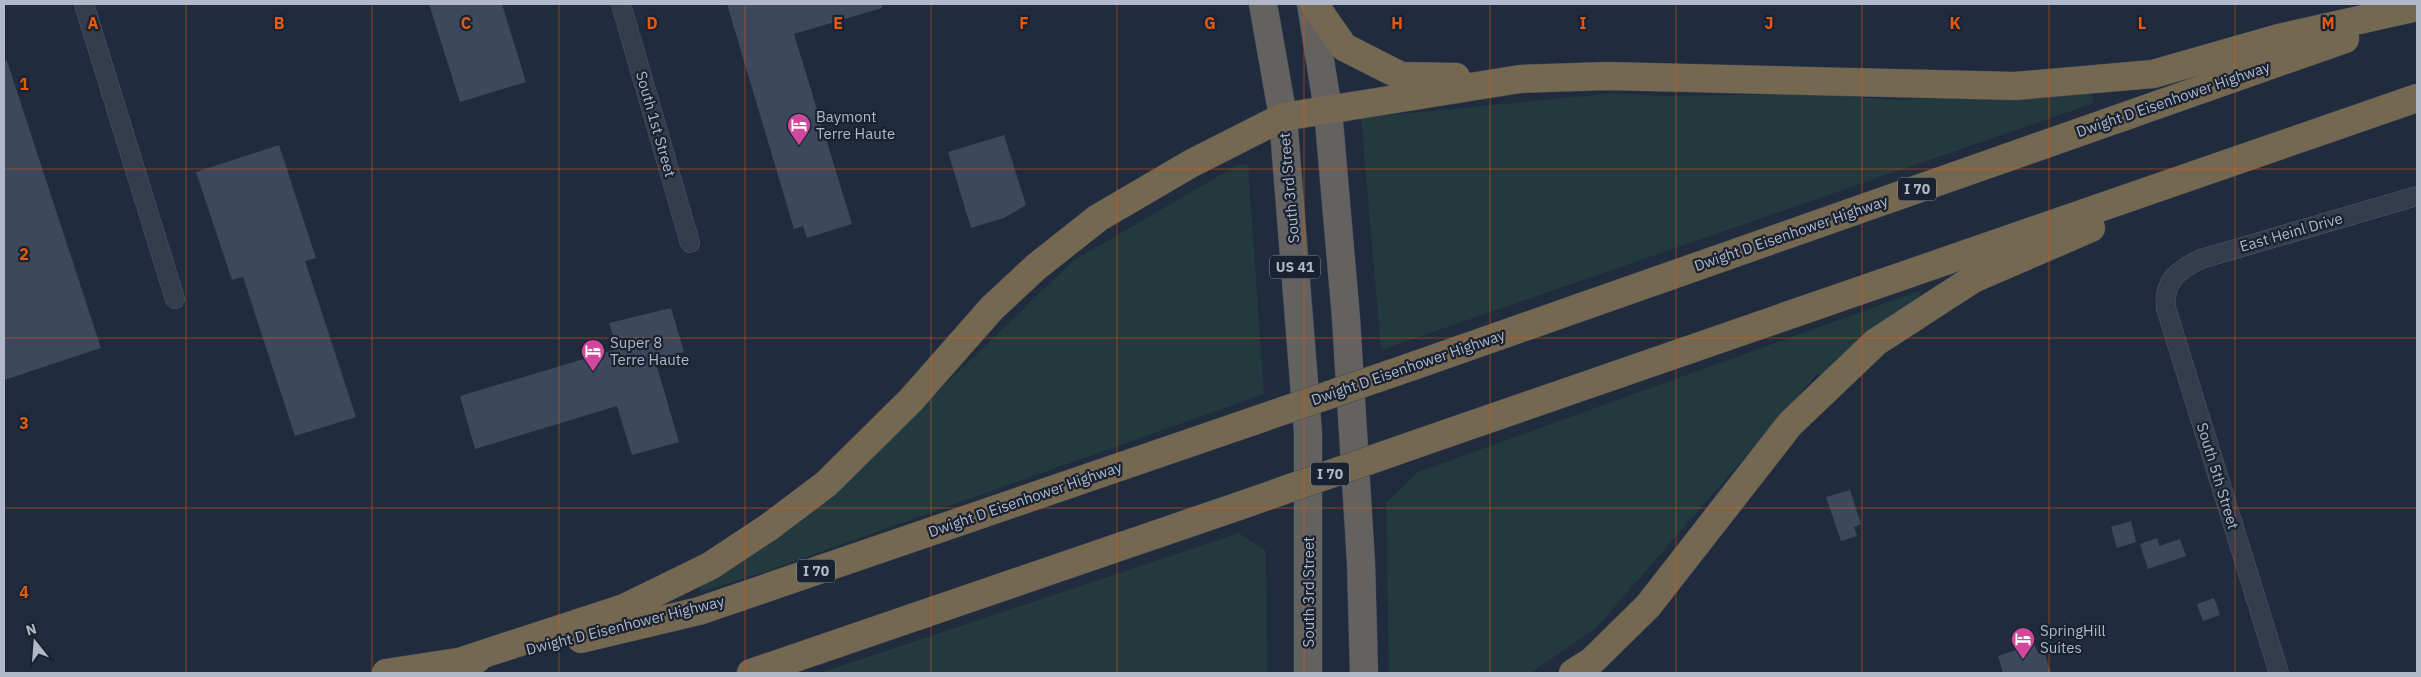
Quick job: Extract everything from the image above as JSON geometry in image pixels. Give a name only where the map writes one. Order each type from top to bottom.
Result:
[{"type":"highway","name":"South 3rd Street","points":[[1263,4],[1283,117],[1308,433],[1308,673]]},
{"type":"highway","points":[[1312,4],[1344,47],[1402,76],[1520,79],[1607,76],[2014,86],[2153,74],[2279,38],[2417,7]]},
{"type":"highway","name":"US 41","points":[[1312,4],[1328,110],[1347,328],[1361,563],[1364,673]]},
{"type":"highway","name":"Dwight D Eisenhower Highway","points":[[386,673],[459,662],[584,639],[699,611],[1416,365],[2417,14]]},
{"type":"highway","points":[[459,662],[624,608],[710,566],[769,527],[826,484],[911,400],[992,308],[1036,267],[1098,218],[1192,163],[1283,117],[1520,79]]},
{"type":"highway","name":"I 70","points":[[751,673],[2417,98]]},
{"type":"highway","points":[[1572,673],[1592,661],[1648,606],[1790,424],[1876,342],[1973,279],[2297,139]]},
{"type":"street","points":[[84,4],[175,299]]},
{"type":"street","name":"South 1st Street","points":[[621,4],[690,243]]},
{"type":"street","name":"East Heinl Drive","points":[[2172,280],[2182,268],[2201,259],[2417,196]]},
{"type":"street","name":"South 5th Street","points":[[2172,280],[2164,295],[2166,308],[2279,673]]},
{"type":"green space","points":[[2090,89],[2094,103],[1381,350],[1361,118],[1615,93],[1657,96],[1825,94],[1892,100],[2061,95]]},
{"type":"green space","points":[[1239,164],[1248,165],[1264,394],[761,573],[700,592],[698,586],[835,495],[937,392],[1073,261]]},
{"type":"green space","points":[[1919,291],[1922,299],[1824,377],[1818,373],[1597,627],[1531,673],[1389,673],[1386,503],[1418,472]]},
{"type":"green space","points":[[1239,533],[1266,551],[1267,673],[820,673]]},
{"type":"building","points":[[429,4],[502,4],[526,82],[460,102]]},
{"type":"building","name":"Baymont Terre Haute","points":[[727,4],[882,4],[882,8],[794,34],[852,224],[807,238],[803,226],[794,229]]},
{"type":"building","points":[[4,61],[7,61],[101,348],[4,380]]},
{"type":"building","points":[[1004,135],[1026,205],[1004,218],[971,228],[948,152]]},
{"type":"building","points":[[279,145],[316,258],[305,261],[356,417],[295,436],[243,277],[232,280],[196,172]]},
{"type":"building","points":[[671,308],[684,352],[655,360],[679,442],[632,455],[617,406],[475,449],[460,396],[617,349],[609,323]]},
{"type":"building","points":[[1850,490],[1861,524],[1854,527],[1857,536],[1841,541],[1826,497]]},
{"type":"building","points":[[2131,521],[2136,542],[2117,548],[2111,527]]},
{"type":"building","points":[[2157,538],[2159,546],[2180,539],[2186,556],[2148,569],[2140,544]]},
{"type":"building","points":[[2214,598],[2220,615],[2203,621],[2197,604]]},
{"type":"building","name":"SpringHill Suites","points":[[2034,644],[2038,653],[2044,651],[2051,673],[2003,673],[1998,656]]},
{"type":"place","name":"Baymont Terre Haute","points":[[799,146]]},
{"type":"place","name":"Super 8 Terre Haute","points":[[593,372]]},
{"type":"place","name":"SpringHill Suites","points":[[2023,660]]}]
